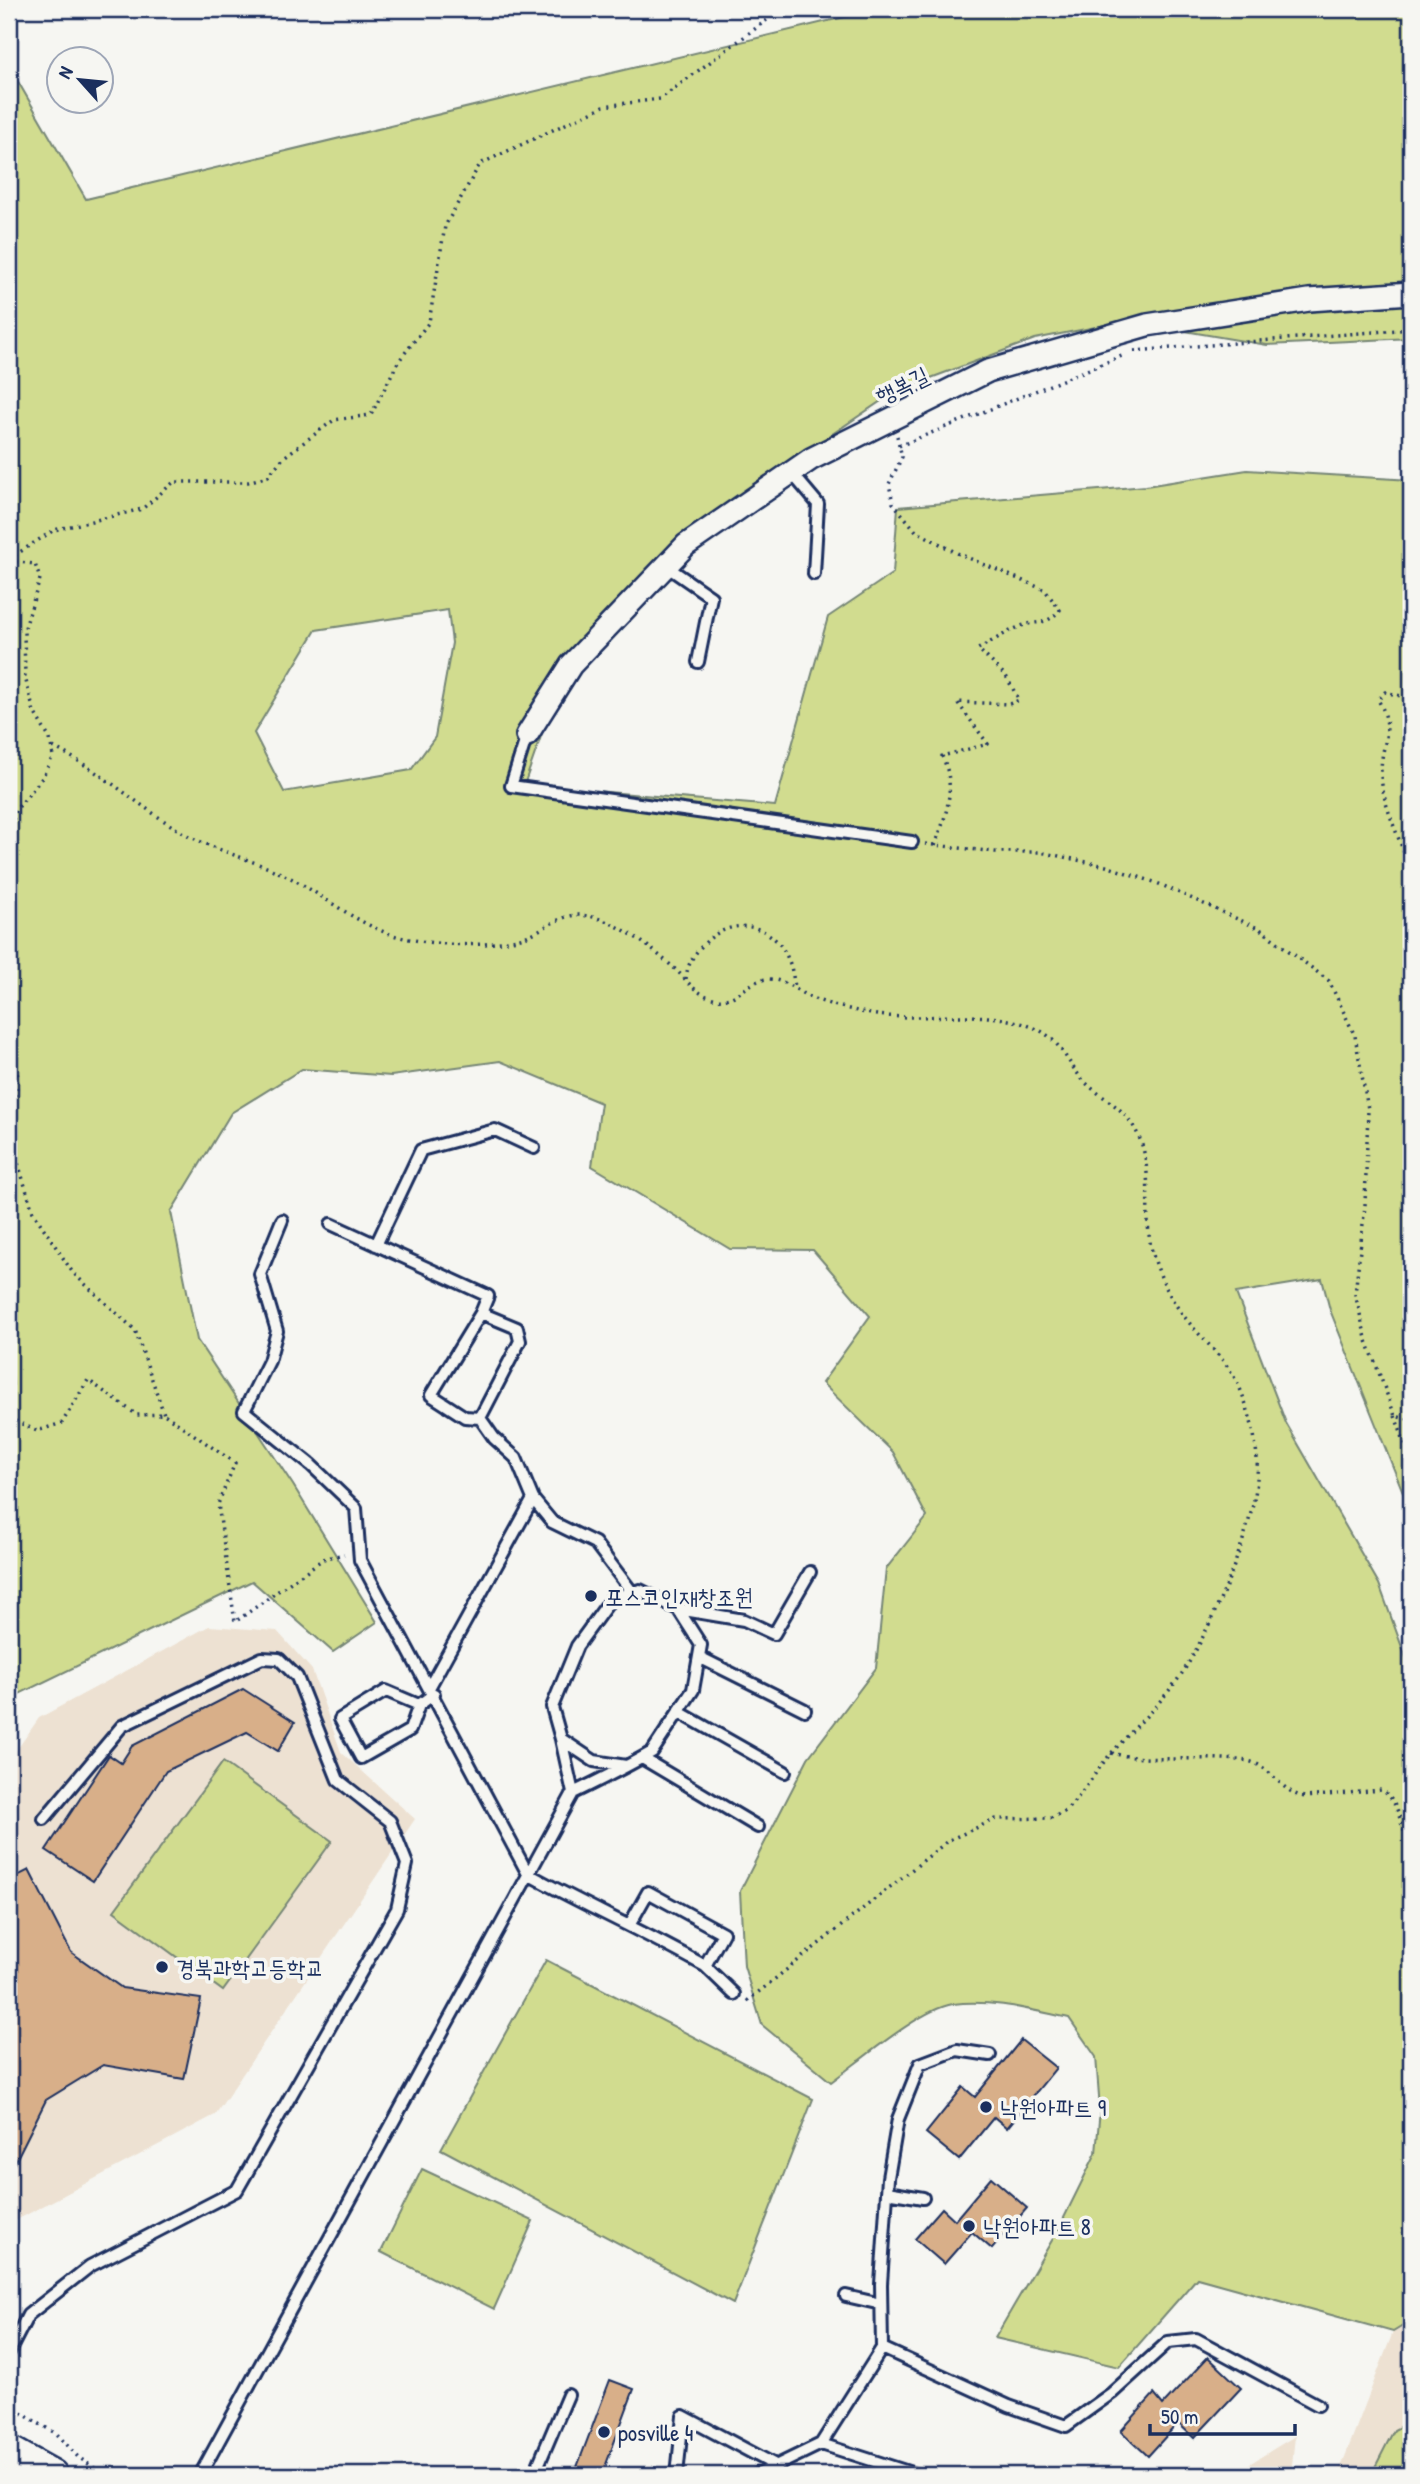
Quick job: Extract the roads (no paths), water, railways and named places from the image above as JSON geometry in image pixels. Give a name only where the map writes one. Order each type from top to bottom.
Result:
[{"type":"main road","points":[[9,2451],[52,2475]]},
{"type":"street","name":"행복길","points":[[527,735],[571,665],[686,544],[811,459],[988,371],[1147,325],[1309,300],[1411,293]]},
{"type":"lane","points":[[791,472],[818,504],[814,574]]},
{"type":"lane","points":[[666,566],[710,597],[698,662]]},
{"type":"lane","points":[[527,735],[511,786],[912,842]]},
{"type":"lane","points":[[376,1245],[421,1150],[495,1130],[534,1148]]},
{"type":"lane","points":[[282,1220],[260,1274],[277,1331],[269,1360],[244,1411],[311,1465],[356,1508],[360,1560],[432,1690],[528,1874],[574,1899],[630,1924],[705,1966],[734,1994]]},
{"type":"lane","points":[[331,1224],[488,1296],[481,1313],[431,1395],[465,1417],[480,1418]]},
{"type":"lane","points":[[480,1418],[520,1341],[517,1328],[481,1313]]},
{"type":"lane","points":[[480,1418],[494,1438],[516,1458],[533,1499],[552,1522],[595,1543],[632,1592]]},
{"type":"lane","points":[[419,1706],[386,1692],[340,1719],[361,1758],[410,1730],[419,1706],[432,1690],[533,1499]]},
{"type":"lane","points":[[573,1793],[552,1707],[577,1646],[611,1599],[640,1590],[678,1608],[744,1620],[774,1634],[810,1572]]},
{"type":"lane","points":[[202,2473],[573,1793],[652,1752],[693,1690],[701,1646],[678,1608]]},
{"type":"lane","points":[[699,1657],[805,1710]]},
{"type":"lane","points":[[9,2352],[28,2315],[89,2266],[237,2190],[397,1909],[407,1864],[390,1821],[338,1780],[296,1677],[279,1659],[262,1658],[122,1726],[44,1819]]},
{"type":"lane","points":[[679,1712],[785,1772]]},
{"type":"lane","points":[[561,1739],[594,1761],[626,1766]]},
{"type":"lane","points":[[642,1758],[758,1827]]},
{"type":"lane","points":[[630,1924],[648,1892],[660,1898],[723,1934],[705,1966]]},
{"type":"lane","points":[[757,2475],[821,2444],[882,2348],[881,2304],[887,2192],[898,2119],[920,2064],[957,2050],[990,2055]]},
{"type":"lane","points":[[887,2192],[923,2198]]},
{"type":"lane","points":[[846,2296],[881,2304]]},
{"type":"lane","points":[[882,2348],[1009,2406],[1066,2426],[1112,2393],[1168,2342],[1196,2339],[1318,2405]]},
{"type":"lane","points":[[534,2475],[568,2395]]},
{"type":"lane","points":[[677,2475],[683,2416],[777,2466]]},
{"type":"lane","points":[[821,2444],[918,2475]]},
{"type":"place","name":"포스코인재창조원","points":[[591,1596]]},
{"type":"place","name":"경북과학고등학교","points":[[162,1967]]},
{"type":"place","name":"낙원아파트 9","points":[[986,2107]]},
{"type":"place","name":"낙원아파트 8","points":[[969,2226]]},
{"type":"place","name":"posville 4","points":[[604,2432]]}]
